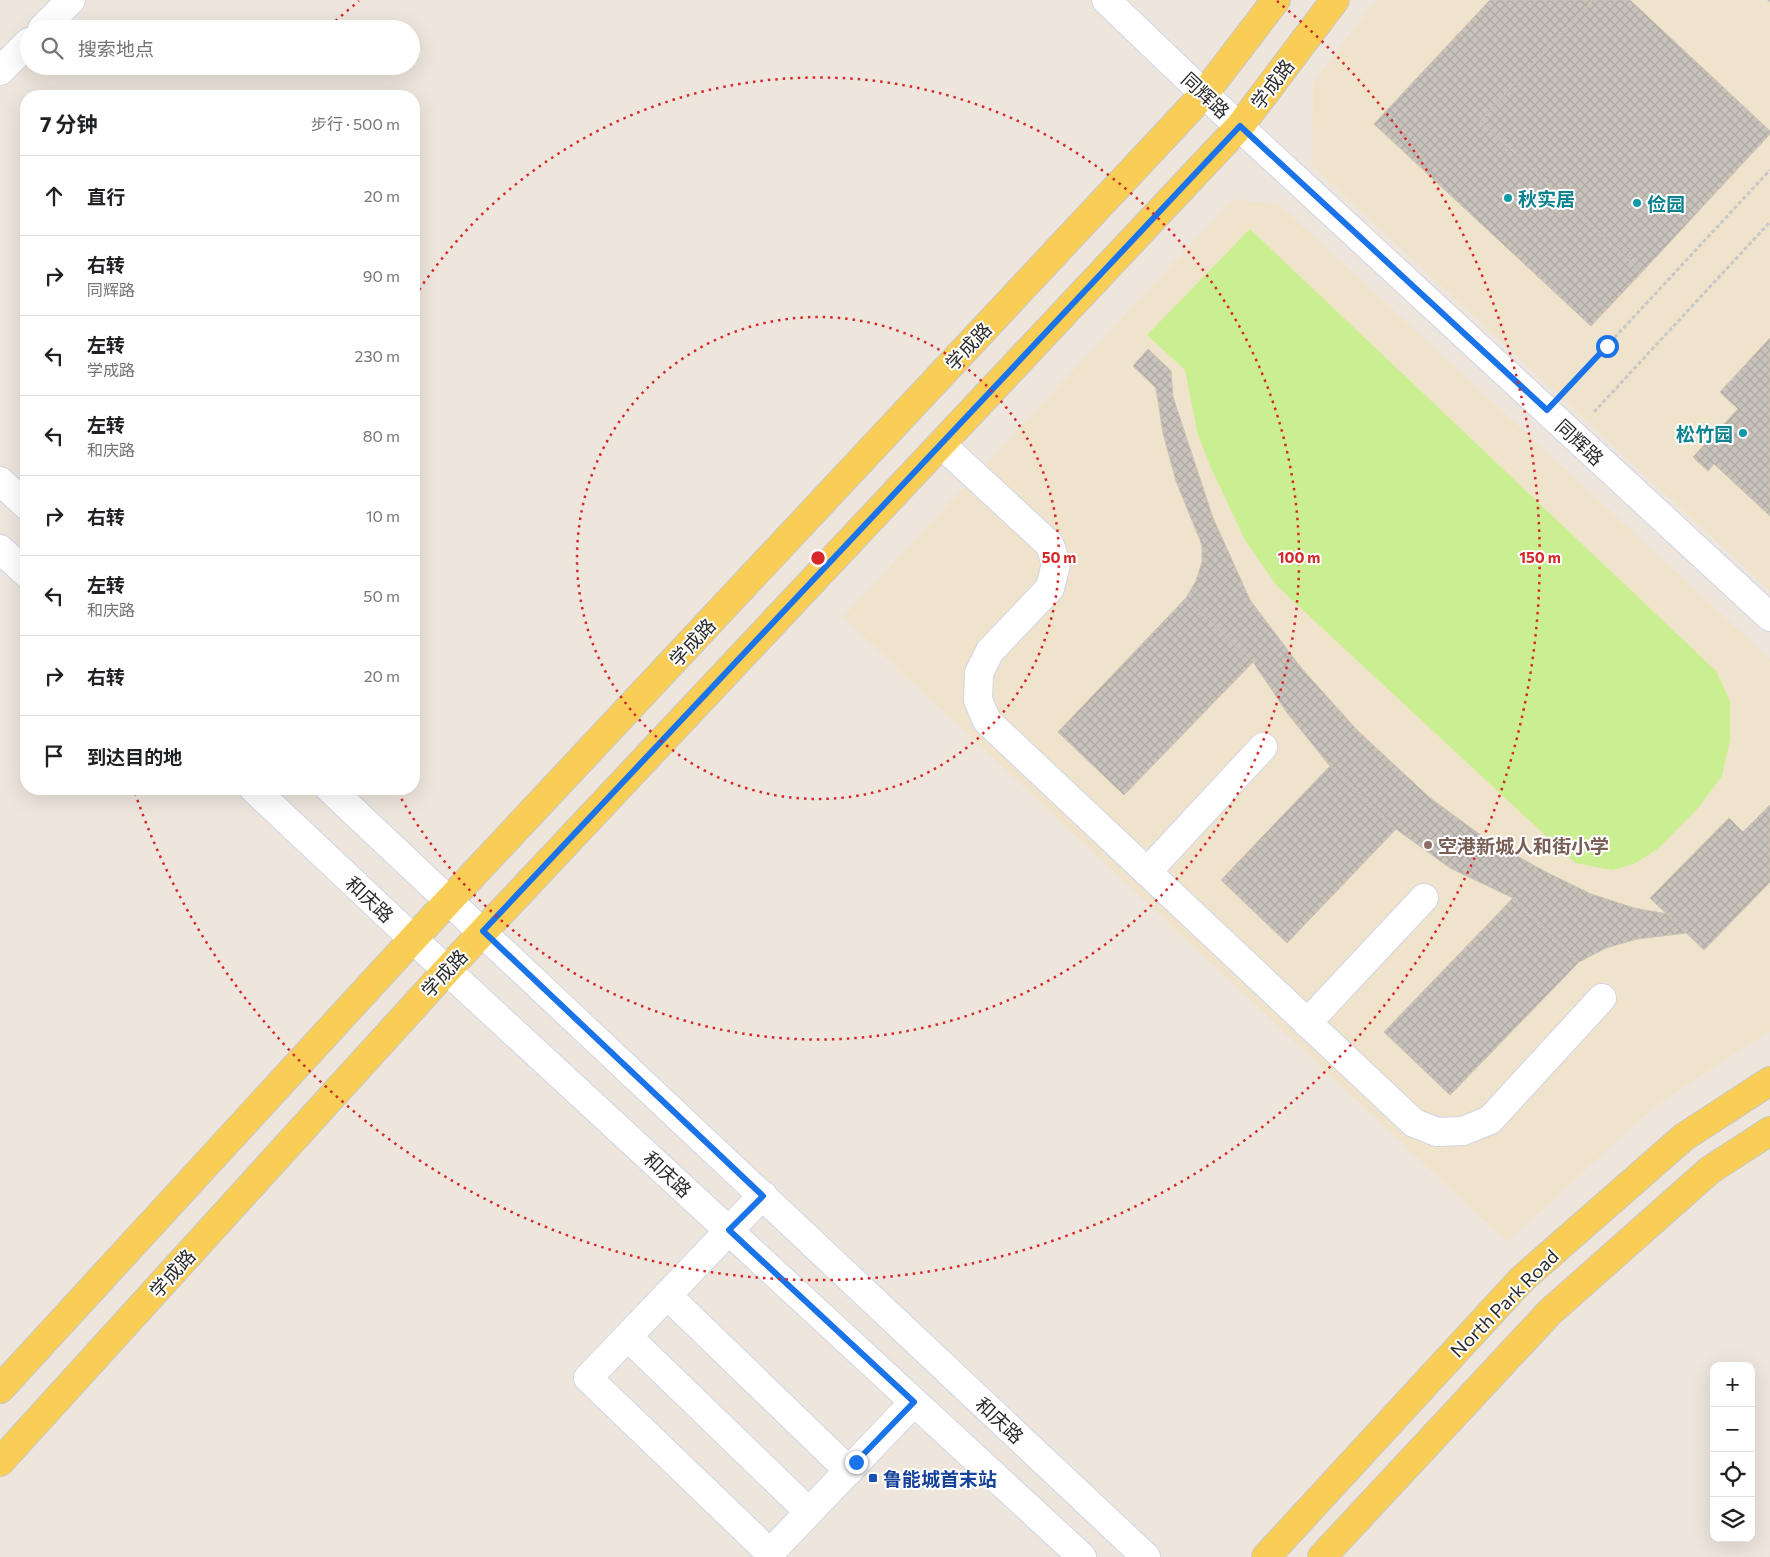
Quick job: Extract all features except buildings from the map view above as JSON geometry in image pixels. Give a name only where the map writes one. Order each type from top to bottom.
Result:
[{"type":"main road","name":"学成路","points":[[0,1389],[413,939],[1204,94],[1276,0]]},
{"type":"main road","name":"学成路","points":[[0,1462],[483,931],[1240,126],[1335,0]]},
{"type":"main road","name":"North Park Road","points":[[1266,1557],[1522,1279],[1684,1137],[1770,1081]]},
{"type":"main road","name":"North Park Road","points":[[1322,1557],[1550,1312],[1710,1170],[1770,1131]]},
{"type":"street","points":[[51,20],[71,0]]},
{"type":"street","name":"同辉路","points":[[1106,0],[1204,94],[1770,617]]},
{"type":"street","points":[[0,71],[20,51]]},
{"type":"street","points":[[941,444],[1050,545],[1056,564],[1050,588],[990,651],[979,673],[978,700],[987,722],[1414,1123],[1437,1132],[1463,1131],[1490,1120],[1602,998]]},
{"type":"street","points":[[0,481],[20,500]]},
{"type":"street","points":[[0,549],[20,567]]},
{"type":"street","points":[[1147,872],[1263,747]]},
{"type":"street","name":"和庆路","points":[[260,795],[413,939],[1082,1557]]},
{"type":"street","name":"和庆路","points":[[336,795],[1146,1557]]},
{"type":"street","points":[[1307,1023],[1424,898]]},
{"type":"street","points":[[763,1196],[588,1378],[770,1553],[914,1402]]},
{"type":"street","points":[[667,1295],[849,1470]]},
{"type":"street","points":[[628,1337],[809,1512]]},
{"type":"path","points":[[1547,410],[1770,170]]},
{"type":"path","points":[[1574,435],[1770,222]]},
{"type":"shaded area","points":[[1376,0],[1770,0],[1770,591],[1312,166],[1313,83]]},
{"type":"shaded area","name":"空港新城人和街小学","points":[[1233,199],[1280,205],[1770,659],[1770,1031],[1655,1106],[1507,1242],[843,617]]},
{"type":"green space","points":[[1250,229],[1716,671],[1730,701],[1730,740],[1722,776],[1698,808],[1659,848],[1634,864],[1612,870],[1575,863],[1277,586],[1245,540],[1211,468],[1198,435],[1185,370],[1147,335]]},
{"type":"place","name":"秋实居","points":[[1508,198]]},
{"type":"place","name":"俭园","points":[[1637,203]]},
{"type":"place","name":"松竹园","points":[[1743,433]]},
{"type":"place","name":"空港新城人和街小学","points":[[1428,845]]},
{"type":"place","name":"鲁能城首末站","points":[[873,1478]]},
{"type":"route","points":[[856,1462],[914,1402],[729,1230],[763,1196],[483,931],[1240,126],[1547,410],[1607,346]]}]
